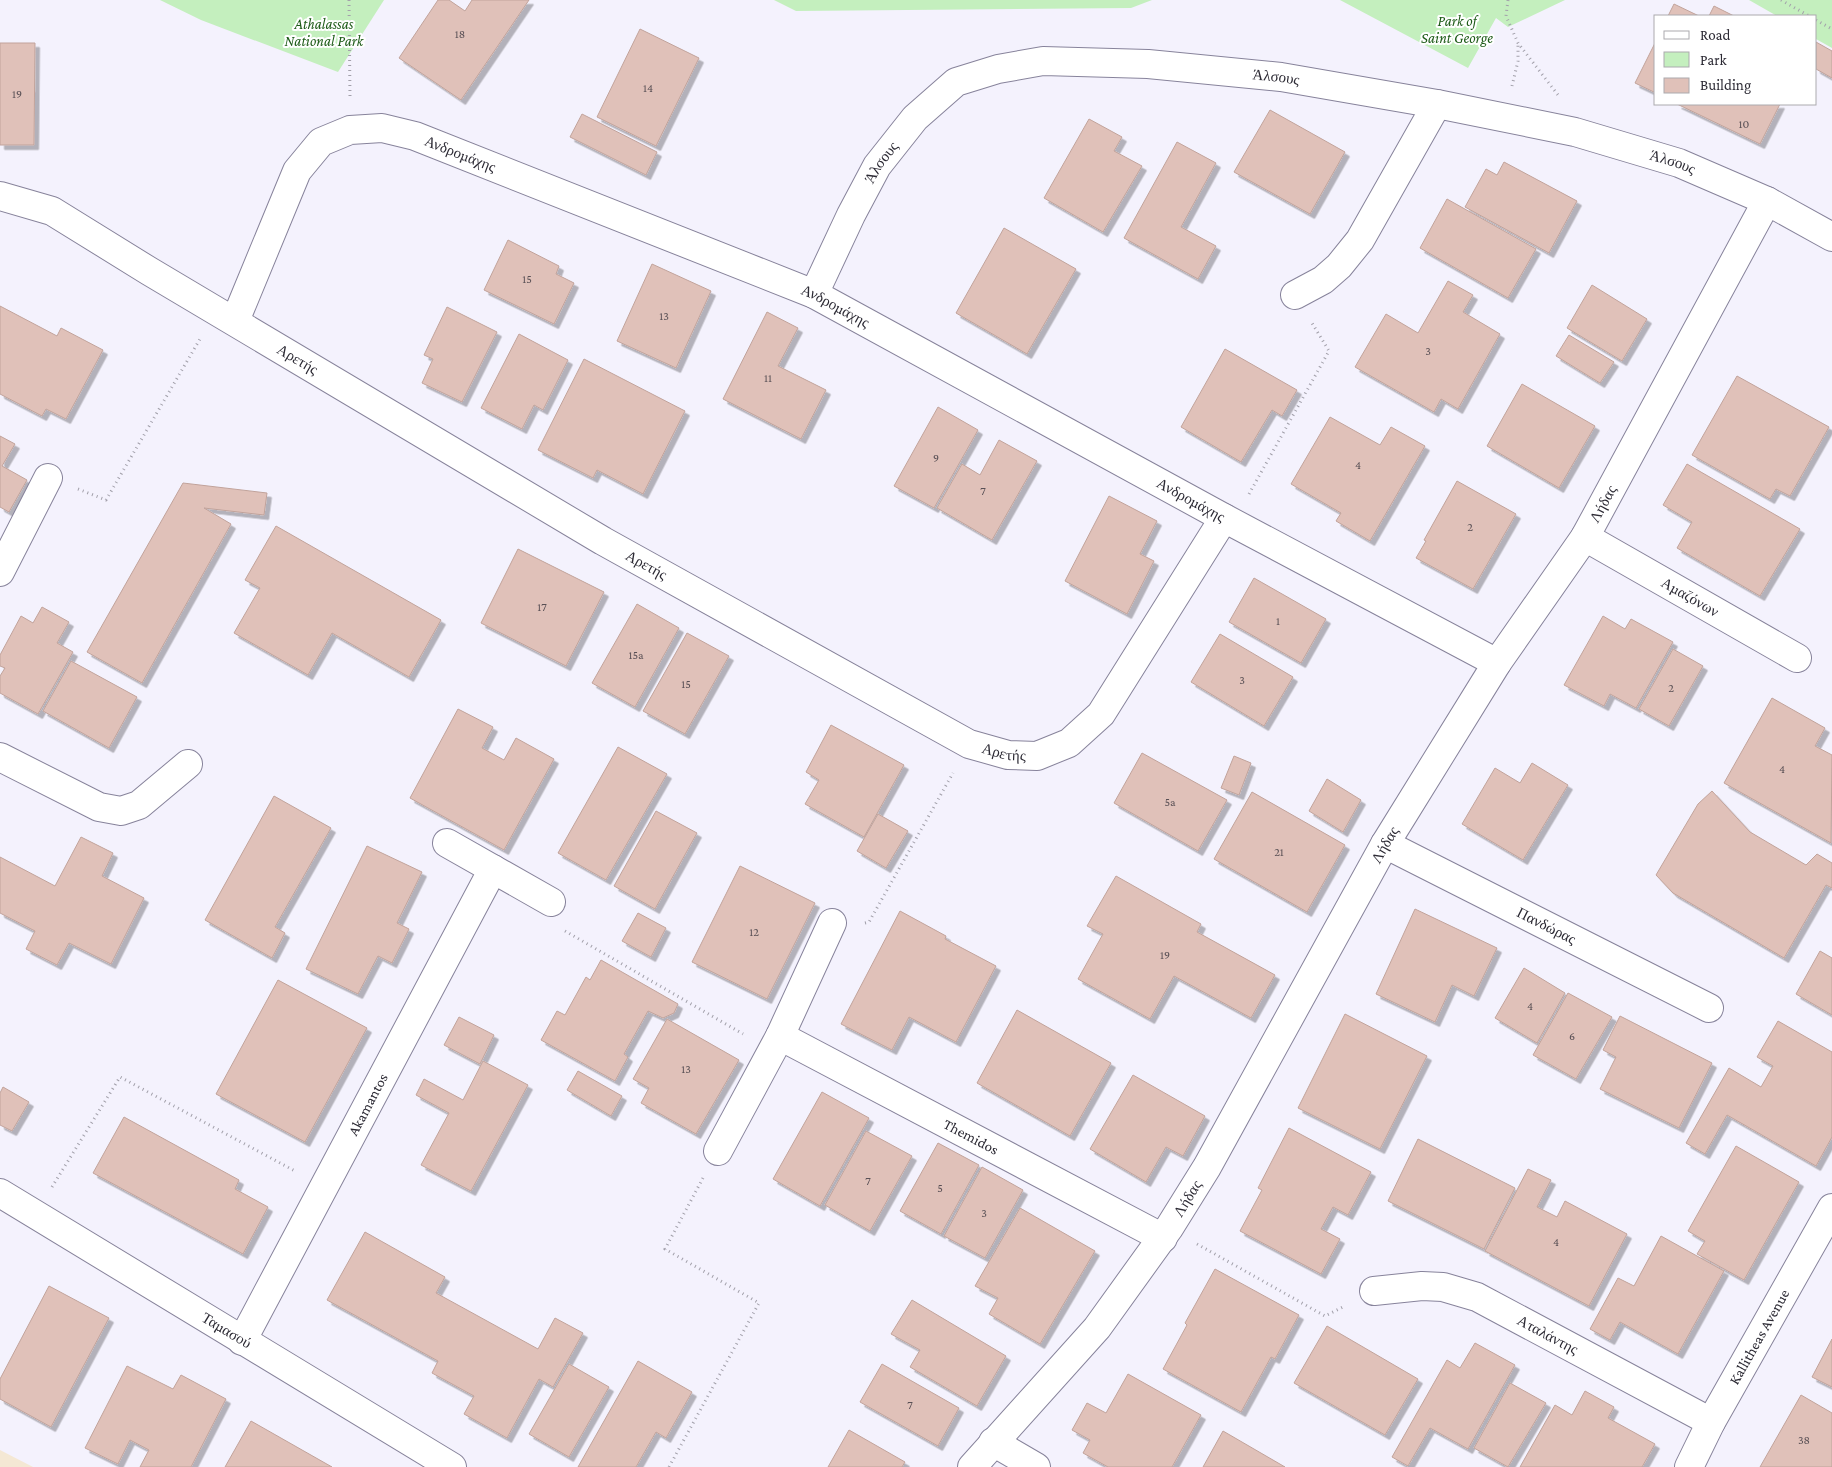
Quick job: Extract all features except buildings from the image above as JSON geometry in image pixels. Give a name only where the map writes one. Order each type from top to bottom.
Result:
[{"type":"street","name":"Άλσους","points":[[814,294],[851,215],[877,166],[915,118],[956,82],[998,69],[1043,61],[1148,64],[1281,77],[1437,104],[1575,132],[1679,163],[1767,201],[1832,237]]},
{"type":"street","points":[[1295,295],[1323,280],[1339,266],[1360,240],[1437,104]]},
{"type":"street","name":"Ανδρομάχης","points":[[226,316],[297,171],[321,142],[350,130],[382,128],[415,136],[814,294],[1496,663]]},
{"type":"street","name":"Αρετής","points":[[0,196],[6,196],[52,211],[604,541],[969,744],[1008,755],[1037,756],[1070,743],[1101,714],[1229,520]]},
{"type":"street","name":"Λήδας","points":[[972,1467],[1096,1328],[1166,1233],[1207,1167],[1385,844],[1496,663],[1585,537],[1767,201]]},
{"type":"street","points":[[0,572],[48,478]]},
{"type":"street","name":"Αμαζόνων","points":[[1585,537],[1796,658]]},
{"type":"street","points":[[0,757],[99,806],[122,811],[139,805],[188,764]]},
{"type":"street","points":[[447,843],[550,902]]},
{"type":"street","name":"Πανδώρας","points":[[1385,844],[1709,1008]]},
{"type":"street","name":"Akamantos","points":[[242,1341],[493,869]]},
{"type":"street","points":[[718,1151],[776,1044],[832,923]]},
{"type":"street","name":"Themidos","points":[[776,1044],[1166,1233]]},
{"type":"street","name":"Ταμασού","points":[[0,1193],[452,1467]]},
{"type":"street","name":"Kallitheas Avenue","points":[[1689,1467],[1712,1422],[1832,1208]]},
{"type":"street","name":"Αταλάντης","points":[[1374,1291],[1422,1286],[1443,1287],[1477,1297],[1712,1422]]},
{"type":"street","points":[[994,1442],[1036,1467]]},
{"type":"path","points":[[349,0],[350,130]]},
{"type":"path","points":[[1508,0],[1506,16],[1518,43],[1559,96],[1575,132]]},
{"type":"path","points":[[1781,0],[1807,15]]},
{"type":"path","points":[[1817,21],[1832,29]]},
{"type":"path","points":[[1498,116],[1512,86],[1518,61],[1518,43]]},
{"type":"path","points":[[1229,520],[1329,351],[1295,295]]},
{"type":"path","points":[[48,478],[106,500],[226,316]]},
{"type":"path","points":[[832,923],[869,922],[969,744]]},
{"type":"path","points":[[550,902],[549,922],[776,1044]]},
{"type":"path","points":[[35,1214],[120,1077],[324,1187]]},
{"type":"path","points":[[669,1467],[759,1303],[664,1249],[718,1151]]},
{"type":"path","points":[[1166,1233],[1325,1316],[1374,1291]]},
{"type":"shaded area","points":[[0,1450],[33,1467],[0,1467]]},
{"type":"green space","name":"Athalassas National Park","points":[[160,0],[384,0],[338,72],[201,20]]},
{"type":"green space","points":[[774,0],[1152,0],[1131,8],[796,11]]},
{"type":"green space","name":"Park of Saint George","points":[[1340,0],[1565,0],[1508,27],[1496,18],[1468,68]]},
{"type":"green space","points":[[1749,0],[1832,0],[1832,48],[1817,40],[1817,15],[1775,15]]}]
